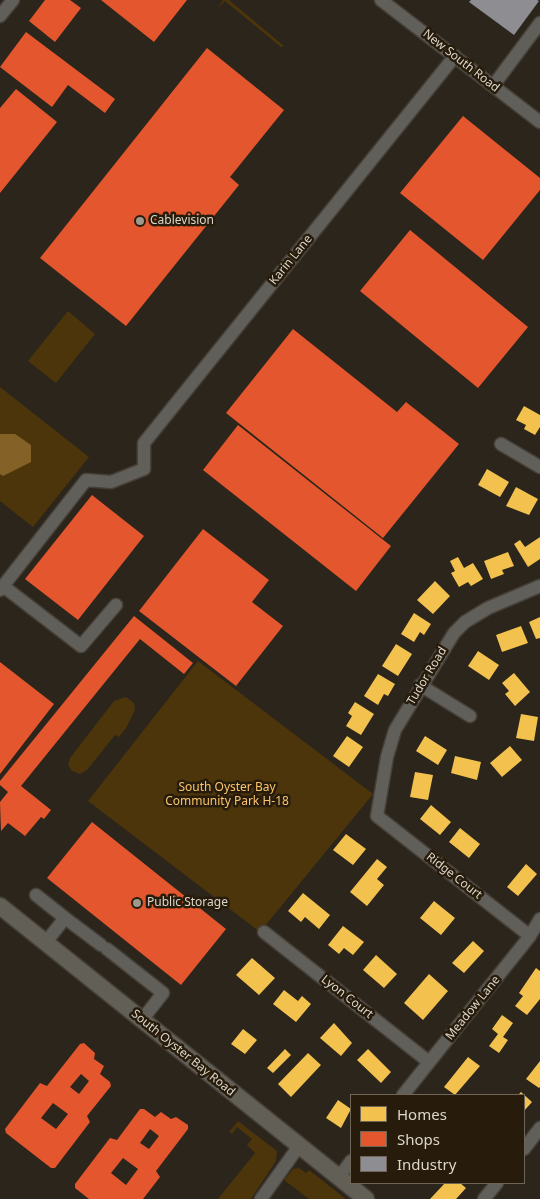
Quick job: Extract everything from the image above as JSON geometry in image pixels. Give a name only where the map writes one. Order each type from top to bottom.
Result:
[{"type":"main road","name":"South Oyster Bay Road","points":[[0,906],[366,1199]]},
{"type":"street","points":[[0,16],[13,0]]},
{"type":"street","name":"New South Road","points":[[381,0],[540,122]]},
{"type":"street","points":[[493,86],[540,23]]},
{"type":"street","name":"Karin Lane","points":[[2,588],[86,480],[111,482],[144,469],[144,443],[455,56]]},
{"type":"street","points":[[501,444],[540,467]]},
{"type":"street","name":"Tudor Road","points":[[377,816],[387,757],[395,730],[420,685],[454,633],[465,622],[488,608],[540,586]]},
{"type":"street","points":[[2,588],[81,646],[116,605]]},
{"type":"street","points":[[420,685],[470,716]]},
{"type":"street","name":"Ridge Court","points":[[377,816],[530,936]]},
{"type":"street","points":[[36,895],[163,993],[142,1020]]},
{"type":"street","points":[[46,942],[65,918]]},
{"type":"street","name":"Meadow Lane","points":[[404,1094],[530,936],[540,920]]},
{"type":"street","name":"Lyon Court","points":[[264,932],[429,1062]]},
{"type":"street","points":[[525,1148],[540,1128]]},
{"type":"street","points":[[261,1199],[299,1146]]},
{"type":"street","points":[[338,1177],[350,1162]]},
{"type":"street","points":[[484,1199],[496,1184]]},
{"type":"green space","points":[[223,0],[229,0],[284,46],[281,47],[225,1],[218,8]]},
{"type":"green space","points":[[68,311],[95,334],[56,383],[28,361]]},
{"type":"green space","points":[[0,387],[89,457],[33,527],[0,501]]},
{"type":"green space","name":"South Oyster Bay Community Park H-18","points":[[198,661],[373,794],[260,932],[88,801]]},
{"type":"green space","points":[[126,697],[134,703],[135,710],[126,728],[119,737],[115,735],[87,770],[80,774],[72,771],[68,765],[70,758],[114,701]]},
{"type":"green space","points":[[238,1121],[277,1151],[276,1161],[251,1199],[218,1199],[255,1153],[247,1145],[252,1139],[237,1127],[232,1134],[229,1132]]},
{"type":"green space","points":[[299,1168],[306,1173],[309,1170],[346,1199],[309,1199],[284,1180],[293,1169]]},
{"type":"shaded area","points":[[0,434],[15,434],[31,445],[31,462],[3,476],[0,474]]},
{"type":"building: Homes","points":[[524,406],[540,415],[540,427],[535,435],[524,429],[526,425],[516,420]]},
{"type":"building: Homes","points":[[487,469],[509,482],[500,497],[478,485]]},
{"type":"building: Homes","points":[[516,487],[538,499],[529,515],[506,506]]},
{"type":"building: Homes","points":[[540,537],[540,559],[528,567],[514,544],[520,540],[525,547]]},
{"type":"building: Homes","points":[[508,552],[514,566],[502,570],[504,574],[491,579],[484,561]]},
{"type":"building: Homes","points":[[458,557],[464,568],[473,563],[483,579],[471,586],[468,582],[459,587],[451,573],[455,571],[450,561]]},
{"type":"building: Homes","points":[[435,581],[450,596],[433,614],[417,600]]},
{"type":"building: Homes","points":[[414,613],[431,624],[424,635],[420,632],[414,642],[401,634]]},
{"type":"building: Homes","points":[[540,617],[540,638],[536,639],[529,622]]},
{"type":"building: Homes","points":[[521,626],[528,643],[502,652],[496,635]]},
{"type":"building: Homes","points":[[396,644],[412,654],[398,676],[382,666]]},
{"type":"building: Homes","points":[[478,651],[499,665],[489,680],[468,666]]},
{"type":"building: Homes","points":[[514,673],[530,692],[515,706],[505,694],[509,691],[502,683]]},
{"type":"building: Homes","points":[[378,674],[395,684],[388,696],[384,694],[378,705],[364,696]]},
{"type":"building: Homes","points":[[355,702],[374,714],[361,735],[346,726],[352,716],[348,713]]},
{"type":"building: Homes","points":[[521,714],[538,717],[534,741],[516,738]]},
{"type":"building: Homes","points":[[347,736],[363,747],[349,767],[333,756]]},
{"type":"building: Homes","points":[[425,736],[447,750],[438,765],[416,751]]},
{"type":"building: Homes","points":[[510,746],[522,760],[502,777],[490,763]]},
{"type":"building: Homes","points":[[455,756],[481,762],[477,780],[451,773]]},
{"type":"building: Homes","points":[[415,772],[433,775],[428,800],[410,797]]},
{"type":"building: Homes","points":[[431,805],[451,822],[440,835],[420,819]]},
{"type":"building: Homes","points":[[460,828],[480,844],[469,858],[449,842]]},
{"type":"building: Homes","points":[[346,834],[366,849],[353,865],[333,850]]},
{"type":"building: Homes","points":[[377,859],[387,867],[377,879],[384,885],[367,906],[350,892]]},
{"type":"building: Homes","points":[[526,864],[537,874],[518,896],[507,887]]},
{"type":"building: Homes","points":[[303,893],[330,915],[319,929],[305,917],[301,922],[288,911]]},
{"type":"building: Homes","points":[[434,901],[455,918],[441,935],[420,918]]},
{"type":"building: Homes","points":[[343,926],[364,942],[353,955],[344,948],[339,954],[328,945]]},
{"type":"building: Homes","points":[[473,941],[484,951],[464,973],[452,963]]},
{"type":"building: Homes","points":[[376,955],[397,974],[384,988],[363,970]]},
{"type":"building: Homes","points":[[252,958],[275,978],[259,995],[236,975]]},
{"type":"building: Homes","points":[[536,968],[540,971],[540,999],[527,1015],[515,1006],[523,996],[519,993]]},
{"type":"building: Homes","points":[[429,974],[448,991],[423,1020],[404,1003]]},
{"type":"building: Homes","points":[[284,990],[298,1001],[302,996],[311,1004],[296,1022],[273,1004]]},
{"type":"building: Homes","points":[[502,1015],[513,1023],[503,1037],[508,1040],[499,1053],[489,1046],[498,1034],[492,1029]]},
{"type":"building: Homes","points":[[334,1023],[352,1043],[341,1056],[320,1038]]},
{"type":"building: Homes","points":[[243,1029],[257,1040],[245,1054],[231,1044]]},
{"type":"building: Homes","points":[[285,1049],[291,1055],[273,1073],[267,1068]]},
{"type":"building: Homes","points":[[368,1049],[391,1072],[381,1083],[357,1060]]},
{"type":"building: Homes","points":[[308,1053],[321,1065],[291,1097],[278,1084]]},
{"type":"building: Homes","points":[[468,1057],[480,1066],[456,1094],[444,1087]]},
{"type":"building: Homes","points":[[540,1061],[540,1087],[539,1088],[526,1079]]},
{"type":"building: Homes","points":[[525,1096],[532,1102],[525,1110]]},
{"type":"building: Homes","points":[[338,1100],[350,1108],[341,1128],[326,1118]]},
{"type":"building: Homes","points":[[444,1184],[461,1184],[466,1188],[456,1199],[430,1199]]},
{"type":"building: Shops","points":[[45,0],[70,0],[81,8],[55,42],[29,21]]},
{"type":"building: Shops","points":[[101,0],[187,0],[154,42]]},
{"type":"building: Shops","points":[[26,32],[115,99],[105,113],[68,85],[52,107],[0,67]]},
{"type":"building: Shops","name":"Cablevision","points":[[207,48],[284,110],[230,177],[239,185],[126,326],[40,258]]},
{"type":"building: Shops","points":[[16,89],[57,122],[0,193],[0,108]]},
{"type":"building: Shops","points":[[463,116],[540,178],[540,190],[483,260],[400,193]]},
{"type":"building: Shops","points":[[410,230],[528,327],[478,388],[360,291]]},
{"type":"building: Shops","points":[[293,329],[397,412],[406,402],[459,444],[383,538],[226,413]]},
{"type":"building: Shops","points":[[238,425],[391,546],[356,591],[203,470]]},
{"type":"building: Shops","points":[[92,495],[144,536],[78,620],[25,579]]},
{"type":"building: Shops","points":[[203,529],[269,580],[252,602],[283,626],[236,686],[139,611]]},
{"type":"building: Shops","points":[[134,616],[193,663],[184,674],[140,639],[21,786],[51,810],[44,819],[41,817],[25,836],[8,823],[1,831],[0,802],[8,792],[0,785],[0,781]]},
{"type":"building: Shops","points":[[0,662],[54,704],[0,774]]},
{"type":"building: Shops","name":"Public Storage","points":[[92,822],[226,929],[181,985],[47,878]]},
{"type":"building: Shops","points":[[84,1043],[95,1053],[94,1059],[104,1066],[100,1074],[110,1082],[111,1086],[87,1116],[90,1122],[55,1168],[51,1168],[6,1133],[5,1129],[40,1083],[47,1086],[80,1044]],"holes":[[[81,1074],[89,1081],[79,1094],[70,1087]],[[53,1103],[68,1114],[56,1129],[41,1118]]]},
{"type":"building: Shops","points":[[140,1109],[144,1109],[155,1117],[161,1112],[171,1119],[176,1117],[188,1125],[188,1129],[156,1171],[160,1177],[143,1199],[89,1199],[75,1188],[75,1184],[110,1138],[117,1140]],"holes":[[[150,1129],[159,1136],[149,1149],[140,1143]],[[123,1158],[138,1169],[126,1185],[111,1173]]]},
{"type":"building: Industry","points":[[471,0],[539,1],[514,35],[469,2]]},
{"type":"place","name":"Cablevision","points":[[140,221]]},
{"type":"place","name":"Public Storage","points":[[137,903]]}]
